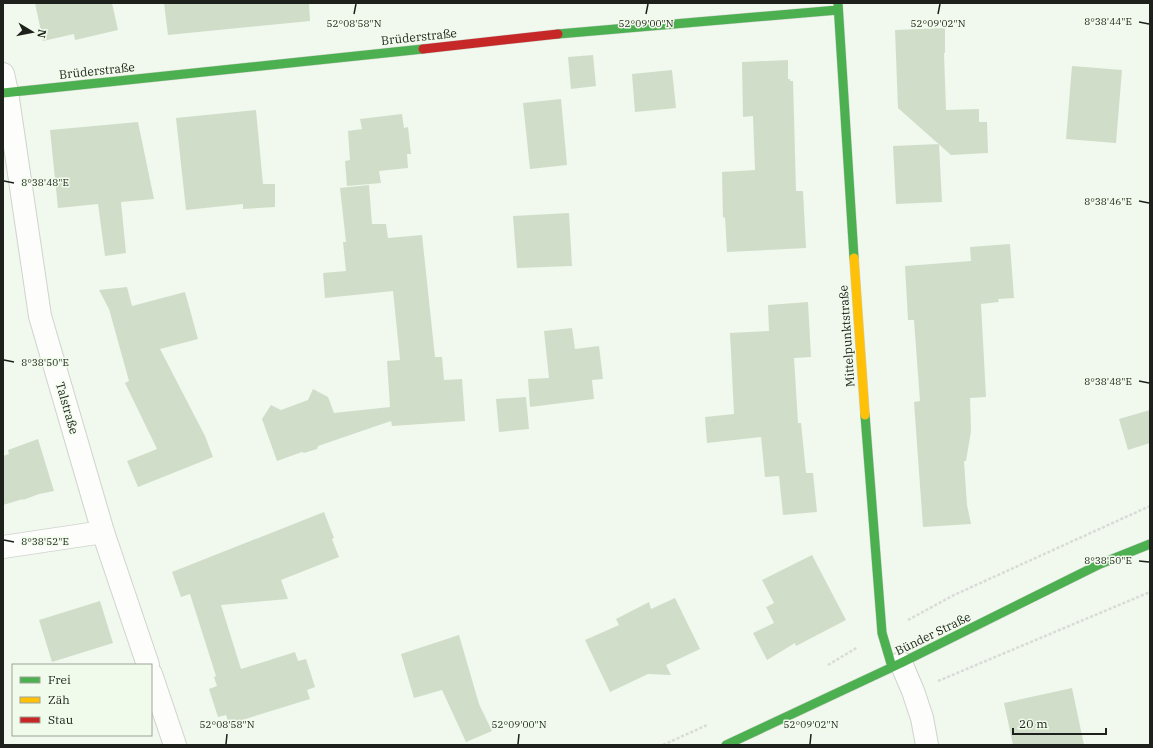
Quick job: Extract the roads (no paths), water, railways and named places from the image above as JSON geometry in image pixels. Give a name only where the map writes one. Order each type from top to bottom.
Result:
[{"type":"street","name":"Brüderstraße","points":[[4,86],[407,51],[838,6]]},
{"type":"street","name":"Mittelpunktstraße","points":[[838,6],[862,380],[882,633],[897,665]]},
{"type":"street","name":"Talstraße","points":[[4,86],[40,316],[103,532],[148,664]]},
{"type":"street","points":[[3,547],[103,532]]},
{"type":"street","name":"Bünder Straße","points":[[726,745],[897,665],[1100,564],[1150,544]]},
{"type":"street","points":[[897,665],[913,691],[922,718],[927,745]]},
{"type":"street","points":[[152,677],[175,745]]}]
